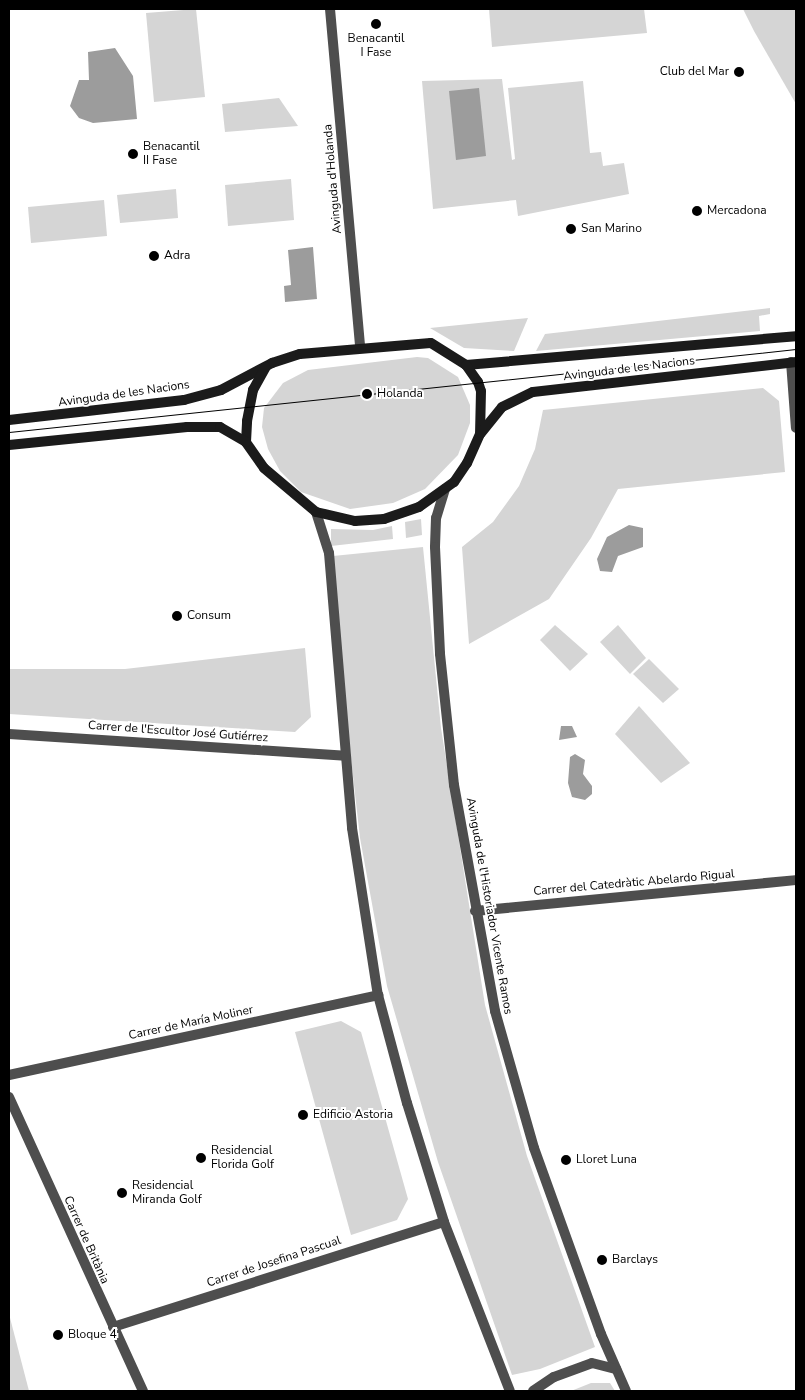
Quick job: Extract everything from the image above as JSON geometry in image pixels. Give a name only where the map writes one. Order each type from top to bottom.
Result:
[{"type":"main road","name":"Avinguda de les Nacions","points":[[9,420],[184,400],[221,390],[266,367],[300,354],[360,347],[431,343],[466,365],[796,336]]},
{"type":"main road","name":"Avinguda de les Nacions","points":[[480,434],[502,407],[534,392],[793,362]]},
{"type":"main road","points":[[9,445],[187,427],[220,427],[246,442],[264,468],[316,512],[355,521],[384,519],[419,507],[445,489],[467,463],[480,434],[481,391],[466,365]]},
{"type":"main road","points":[[246,442],[247,421],[253,390],[266,367]]},
{"type":"street","name":"Avinguda d'Holanda","points":[[330,9],[360,347]]},
{"type":"street","points":[[793,362],[796,428]]},
{"type":"street","name":"Avinguda de l'Historiador Vicente Ramos","points":[[445,489],[436,518],[435,546],[440,654],[454,785],[475,911],[495,1011],[534,1148],[616,1370],[626,1391]]},
{"type":"street","points":[[316,512],[329,553],[345,756],[378,995],[407,1103],[444,1222],[510,1391]]},
{"type":"street","name":"Carrer de l'Escultor José Gutiérrez","points":[[9,734],[345,756]]},
{"type":"street","name":"Carrer del Catedràtic Abelardo Rigual","points":[[475,911],[796,880]]},
{"type":"street","name":"Carrer de María Moliner","points":[[9,1075],[378,995]]},
{"type":"street","name":"Carrer de Britània","points":[[9,1097],[143,1391]]},
{"type":"street","name":"Carrer de Josefina Pascual","points":[[113,1327],[444,1222]]},
{"type":"street","points":[[533,1391],[554,1377],[592,1362],[616,1370]]},
{"type":"shaded area","points":[[196,9],[205,97],[154,102],[146,13]]},
{"type":"shaded area","points":[[489,9],[644,9],[647,33],[492,47]]},
{"type":"shaded area","points":[[743,9],[796,9],[796,104],[754,31]]},
{"type":"shaded area","points":[[115,48],[133,76],[137,119],[93,123],[79,118],[70,106],[79,80],[89,80],[88,52]]},
{"type":"shaded area","points":[[502,79],[512,160],[515,159],[508,88],[583,81],[590,153],[601,152],[603,166],[624,163],[629,194],[518,216],[516,200],[433,209],[422,81]]},
{"type":"shaded area","points":[[479,88],[486,156],[456,160],[449,91]]},
{"type":"shaded area","points":[[279,98],[298,126],[225,132],[222,104]]},
{"type":"shaded area","points":[[291,179],[294,220],[228,226],[225,185]]},
{"type":"shaded area","points":[[176,189],[178,218],[120,223],[117,195]]},
{"type":"shaded area","points":[[104,200],[107,236],[31,243],[28,207]]},
{"type":"shaded area","points":[[313,247],[317,299],[285,302],[284,286],[291,285],[288,250]]},
{"type":"shaded area","points":[[770,308],[770,314],[759,316],[760,331],[536,351],[545,334]]},
{"type":"shaded area","points":[[528,318],[514,351],[464,348],[430,328]]},
{"type":"shaded area","points":[[417,357],[428,358],[458,377],[470,405],[470,423],[458,455],[425,489],[393,503],[350,509],[301,492],[280,471],[268,449],[262,427],[264,408],[283,383],[308,370]]},
{"type":"shaded area","points":[[763,388],[779,401],[785,472],[618,489],[591,538],[549,599],[469,644],[462,547],[493,522],[519,486],[535,449],[543,410]]},
{"type":"shaded area","points":[[421,519],[422,535],[406,538],[405,522]]},
{"type":"shaded area","points":[[629,525],[643,528],[643,547],[618,556],[612,572],[600,571],[597,559],[607,537]]},
{"type":"shaded area","points":[[392,526],[393,539],[331,546],[331,529],[373,530]]},
{"type":"shaded area","points":[[423,547],[441,728],[485,1005],[527,1156],[595,1347],[540,1369],[512,1375],[438,1162],[387,986],[360,838],[347,723],[333,556]]},
{"type":"shaded area","points":[[555,625],[588,654],[570,671],[540,640]]},
{"type":"shaded area","points":[[618,625],[646,658],[630,674],[600,642]]},
{"type":"shaded area","points":[[305,648],[311,717],[295,732],[9,714],[9,669],[125,669]]},
{"type":"shaded area","points":[[649,659],[679,689],[663,703],[633,674]]},
{"type":"shaded area","points":[[639,706],[690,763],[661,783],[615,734]]},
{"type":"shaded area","points":[[561,726],[572,726],[577,737],[559,740]]},
{"type":"shaded area","points":[[575,754],[585,760],[583,774],[592,786],[592,794],[585,800],[572,797],[568,783],[570,757]]},
{"type":"shaded area","points":[[341,1021],[361,1032],[408,1199],[397,1220],[351,1235],[295,1032]]},
{"type":"shaded area","points":[[9,1314],[29,1391],[9,1391]]},
{"type":"shaded area","points":[[591,1383],[610,1383],[615,1391],[571,1391]]},
{"type":"tram line","points":[[9,432],[796,349]]},
{"type":"place","name":"Benacantil I Fase","points":[[376,24]]},
{"type":"place","name":"Club del Mar","points":[[739,72]]},
{"type":"place","name":"Benacantil II Fase","points":[[133,154]]},
{"type":"place","name":"Mercadona","points":[[697,211]]},
{"type":"place","name":"San Marino","points":[[571,229]]},
{"type":"place","name":"Adra","points":[[154,256]]},
{"type":"place","name":"Holanda","points":[[367,394]]},
{"type":"place","name":"Consum","points":[[177,616]]},
{"type":"place","name":"Edificio Astoria","points":[[303,1115]]},
{"type":"place","name":"Residencial Florida Golf","points":[[201,1158]]},
{"type":"place","name":"Lloret Luna","points":[[566,1160]]},
{"type":"place","name":"Residencial Miranda Golf","points":[[122,1193]]},
{"type":"place","name":"Barclays","points":[[602,1260]]},
{"type":"place","name":"Bloque 4","points":[[58,1335]]}]
